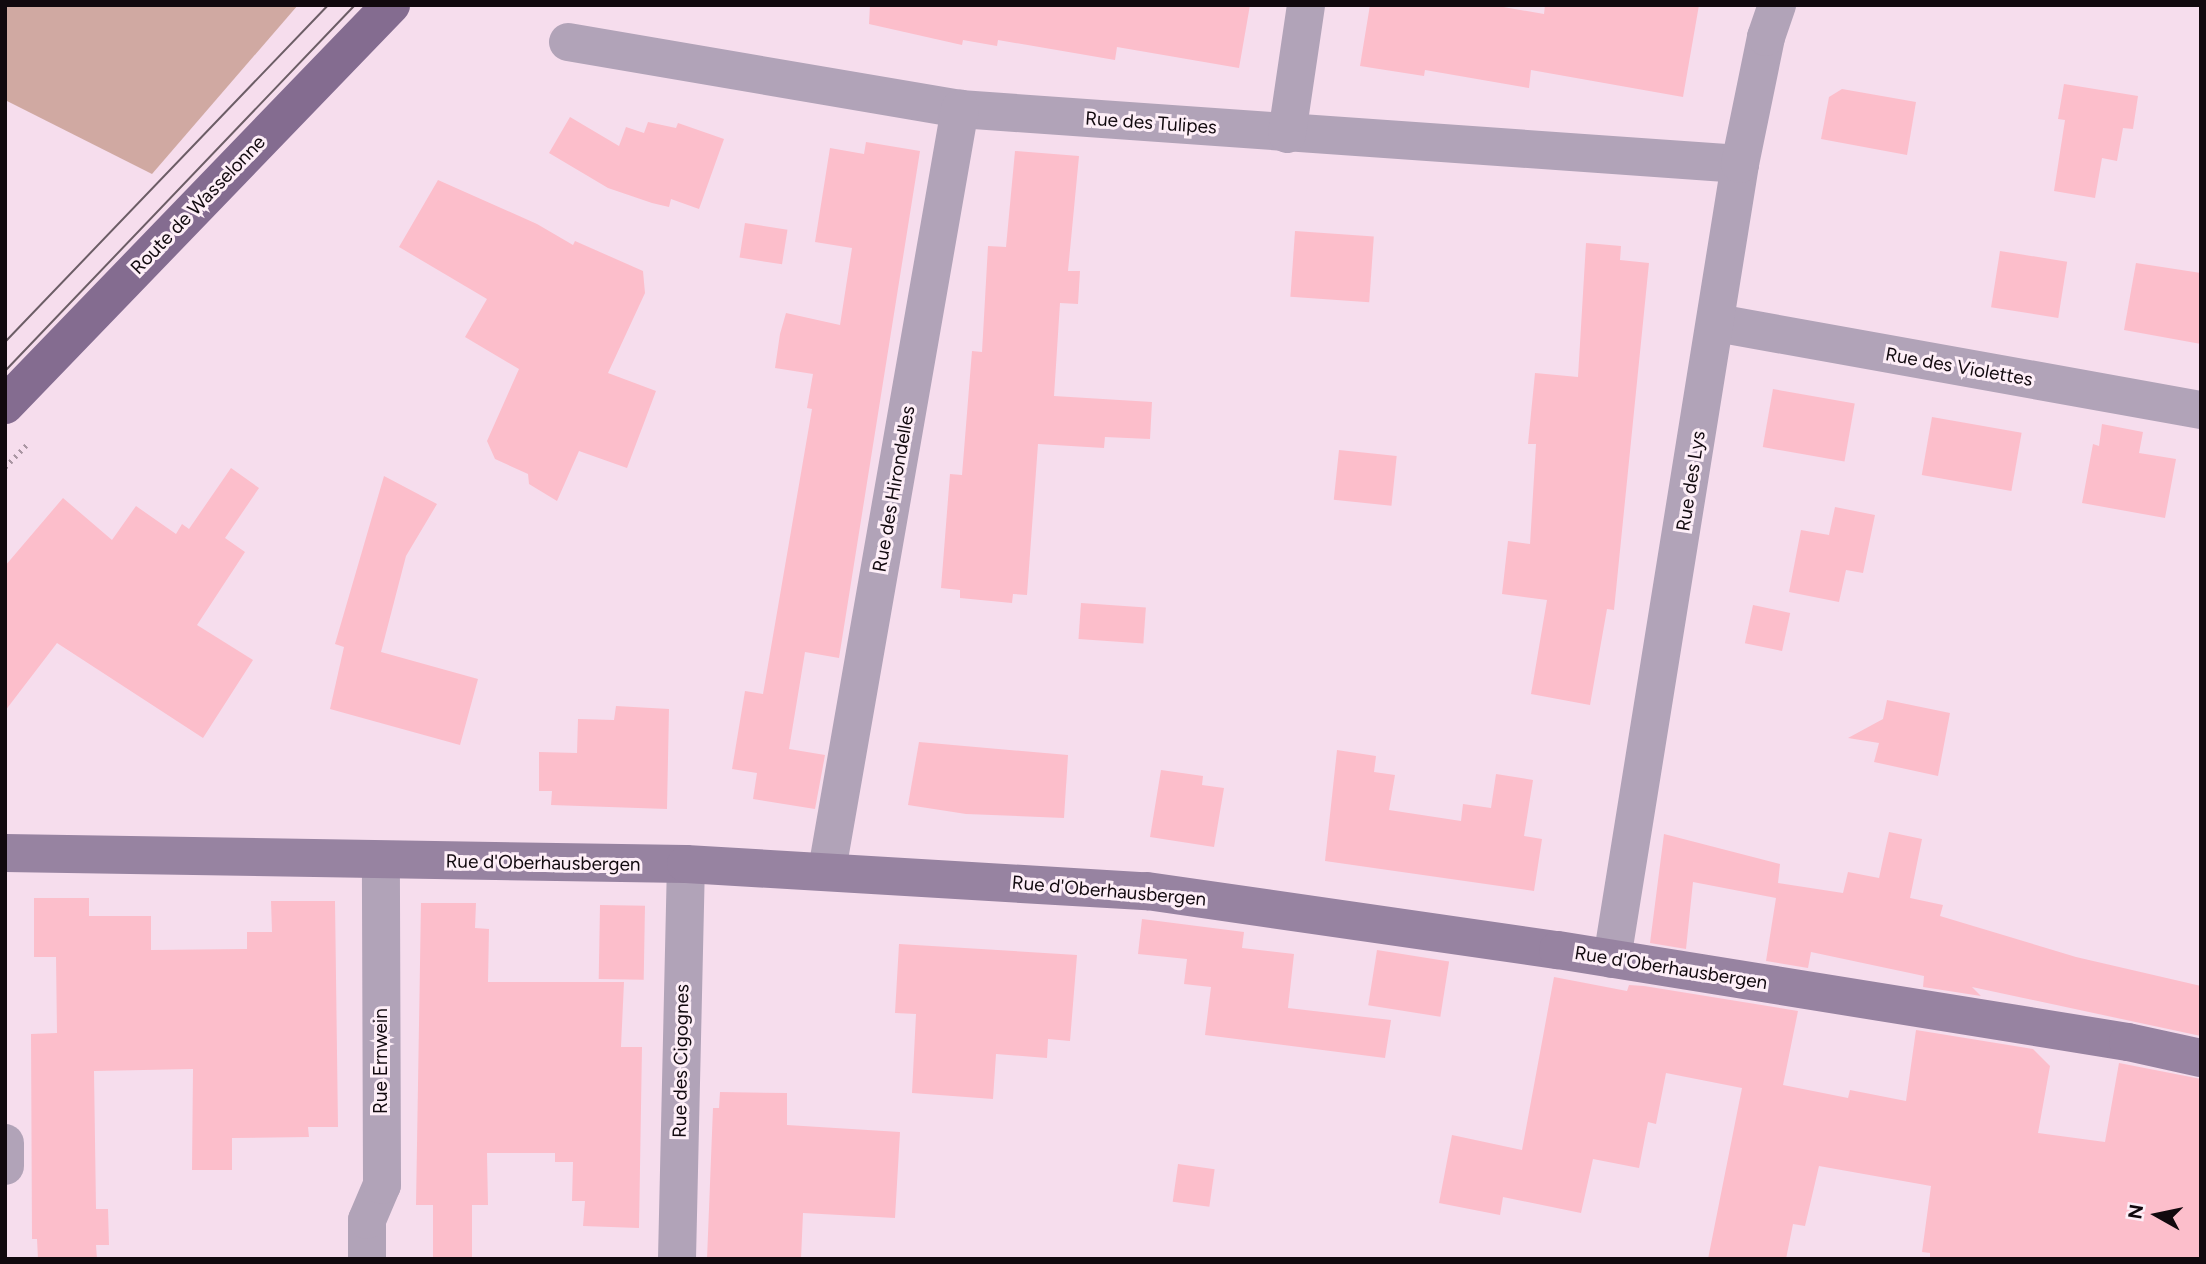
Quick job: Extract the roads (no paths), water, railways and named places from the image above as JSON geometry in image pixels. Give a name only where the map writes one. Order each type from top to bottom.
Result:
[{"type":"main road","name":"Route de Wasselonne","points":[[5,405],[391,5]]},
{"type":"street","points":[[1287,134],[1306,5]]},
{"type":"street","name":"Rue des Lys","points":[[1612,959],[1717,323],[1740,164],[1766,37],[1777,5]]},
{"type":"street","name":"Rue des Tulipes","points":[[568,42],[960,109],[1740,164]]},
{"type":"street","name":"Rue des Hirondelles","points":[[827,870],[960,109]]},
{"type":"street","name":"Rue des Violettes","points":[[1717,323],[2201,410]]},
{"type":"street","name":"Rue d'Oberhausbergen","points":[[5,853],[686,864],[827,870],[1147,891],[1612,959],[2128,1042],[2201,1058]]},
{"type":"street","name":"Rue Ernwein","points":[[367,1259],[367,1220],[382,1185],[381,860]]},
{"type":"street","name":"Rue des Cigognes","points":[[677,1259],[686,864]]},
{"type":"street","points":[[5,1143],[5,1166]]},
{"type":"tram line","points":[[5,342],[328,5]]},
{"type":"tram line","points":[[5,371],[355,5]]}]
